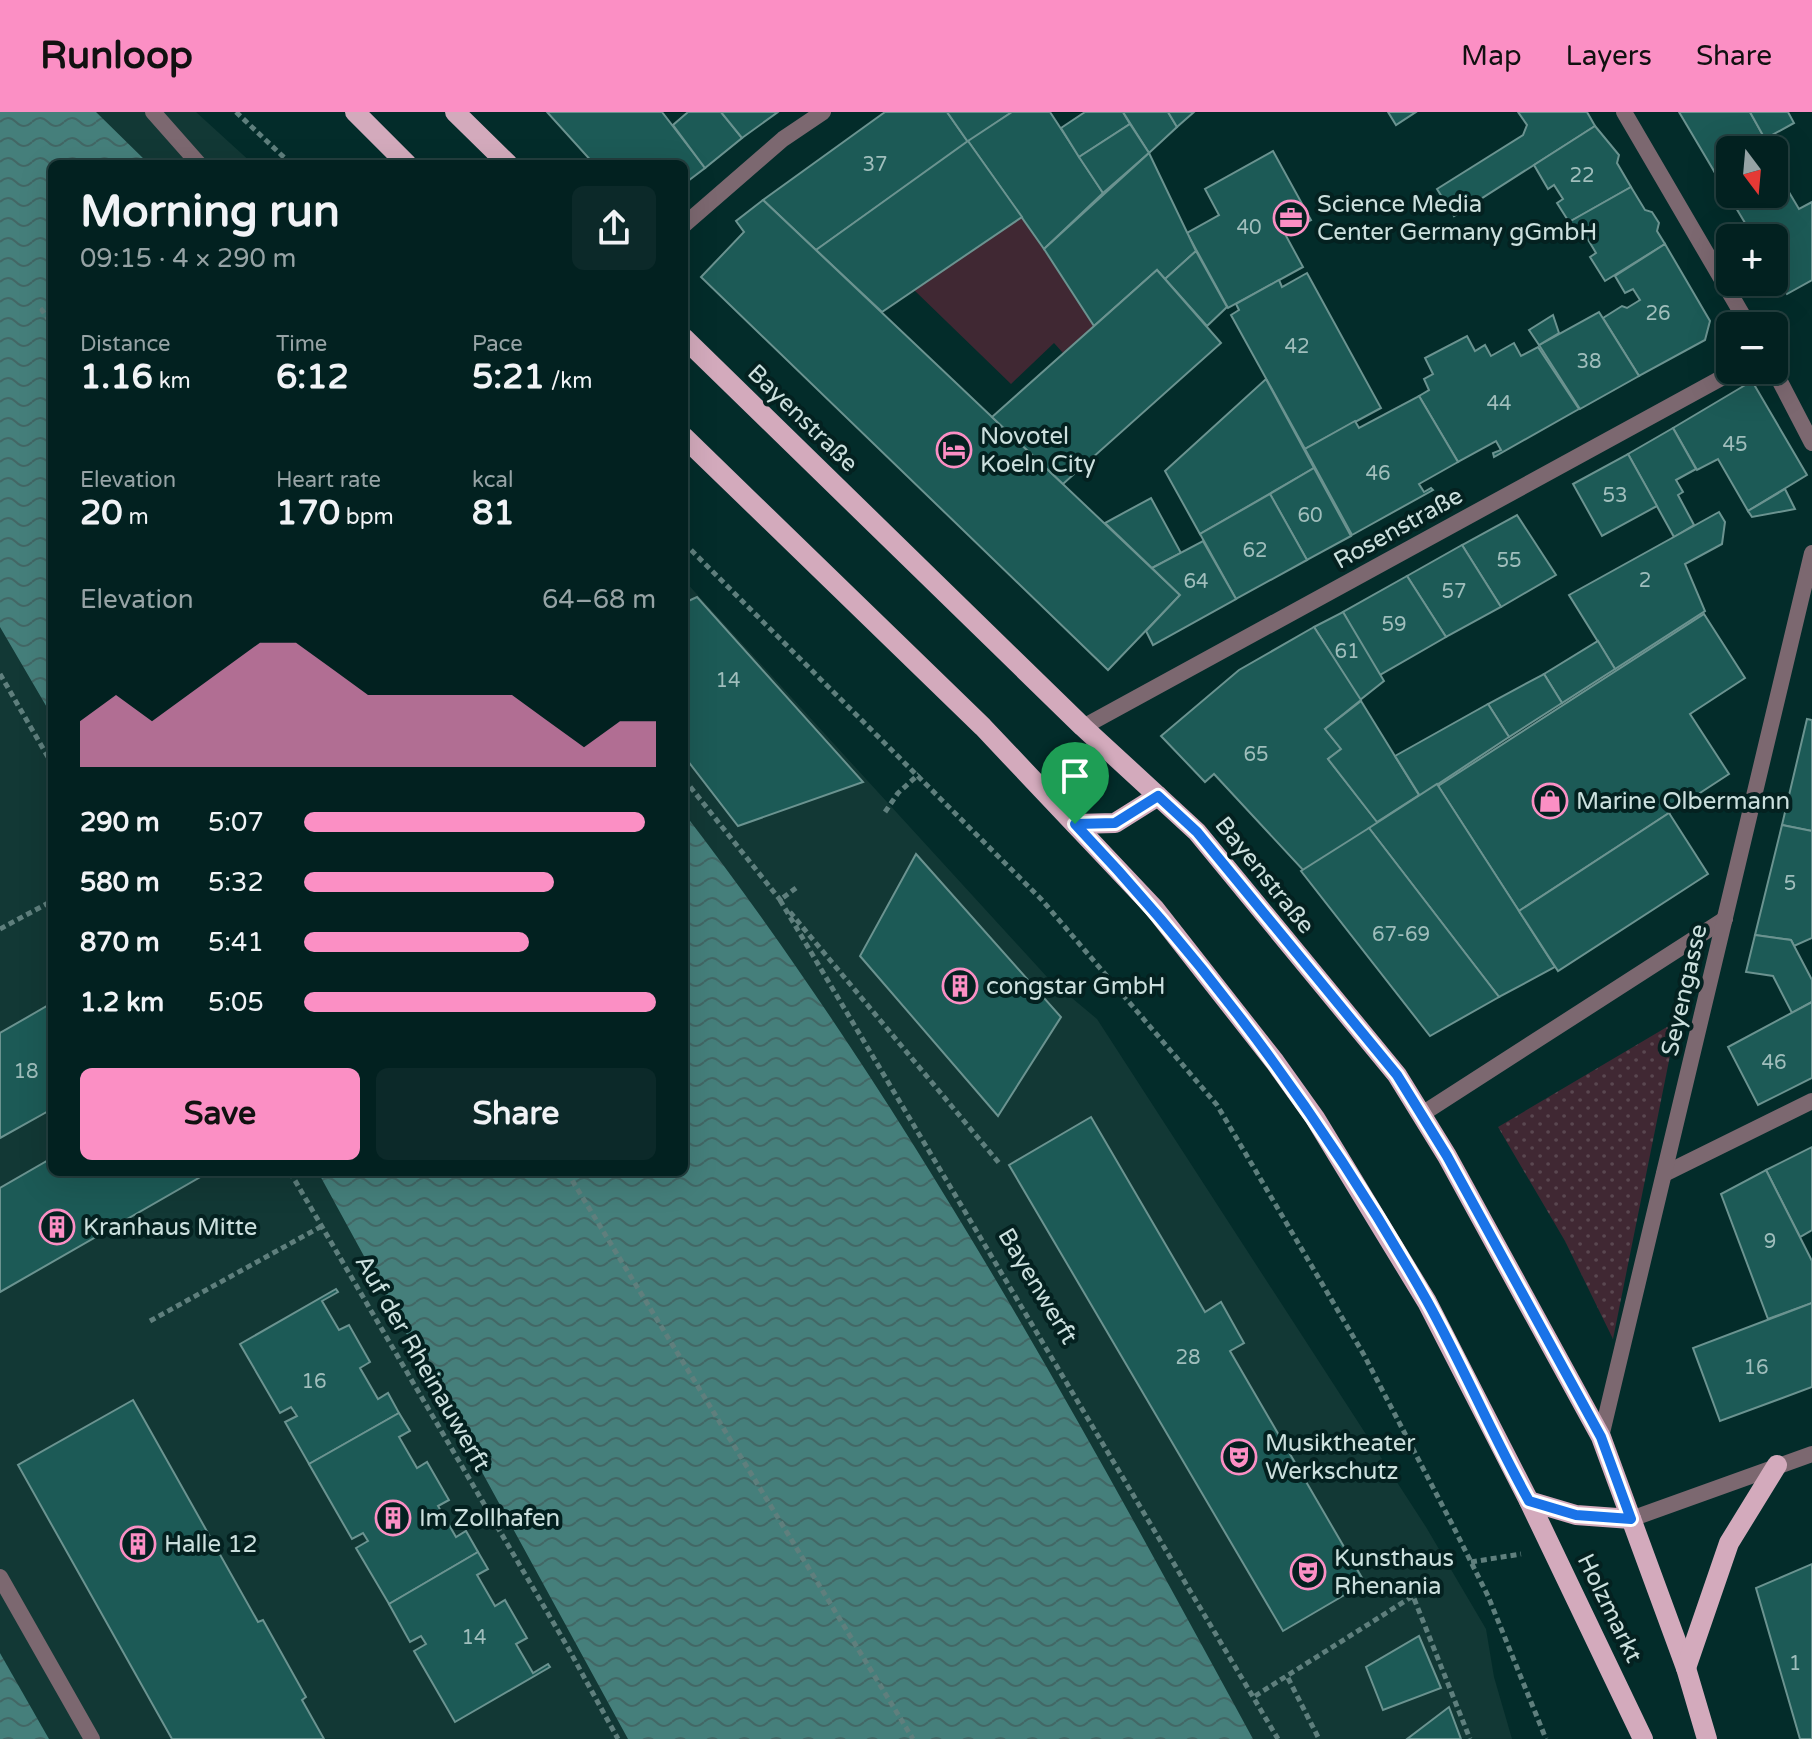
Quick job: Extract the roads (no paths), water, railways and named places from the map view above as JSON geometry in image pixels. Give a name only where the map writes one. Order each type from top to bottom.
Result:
[{"type":"main road","points":[[355,112],[403,160]]},
{"type":"main road","points":[[455,112],[504,160]]},
{"type":"main road","name":"Bayenstraße","points":[[688,342],[1083,727],[1197,832],[1397,1075],[1422,1114],[1601,1437],[1631,1519]]},
{"type":"main road","points":[[688,441],[983,727],[1154,908],[1315,1118],[1427,1302],[1529,1501],[1576,1515],[1631,1519]]},
{"type":"main road","points":[[1075,824],[1115,823],[1158,796]]},
{"type":"main road","points":[[1686,1668],[1729,1543],[1777,1465]]},
{"type":"main road","name":"Holzmarkt","points":[[1529,1501],[1643,1739]]},
{"type":"main road","name":"Holzmarkt","points":[[1631,1519],[1686,1668],[1707,1739]]},
{"type":"street","points":[[153,112],[195,160]]},
{"type":"street","points":[[688,222],[783,139],[823,112]]},
{"type":"street","points":[[1624,112],[1741,312]]},
{"type":"street","name":"Rosenstraße","points":[[1083,727],[1716,381]]},
{"type":"street","points":[[1781,384],[1812,443]]},
{"type":"street","name":"Seyengasse","points":[[1601,1437],[1812,553]]},
{"type":"street","points":[[1422,1114],[1725,919]]},
{"type":"street","points":[[1664,1174],[1812,1101]]},
{"type":"street","points":[[1631,1519],[1812,1454]]},
{"type":"street","points":[[0,1577],[92,1739]]},
{"type":"water","points":[[0,112],[96,112],[145,160],[48,160],[48,709],[0,627]]},
{"type":"water","points":[[688,818],[765,922],[916,1148],[1055,1382],[1253,1739],[628,1739],[320,1176],[688,1176]]},
{"type":"water","points":[[0,1653],[49,1739],[0,1739]]},
{"type":"place","name":"Science Media Center Germany gGmbH","points":[[1291,218]]},
{"type":"place","name":"Novotel Koeln City","points":[[954,450]]},
{"type":"place","name":"Marine Olbermann","points":[[1550,801]]},
{"type":"place","name":"congstar GmbH","points":[[960,986]]},
{"type":"place","name":"Kranhaus Mitte","points":[[57,1227]]},
{"type":"place","name":"Musiktheater Werkschutz","points":[[1239,1457]]},
{"type":"place","name":"Im Zollhafen","points":[[393,1518]]},
{"type":"place","name":"Halle 12","points":[[138,1544]]},
{"type":"place","name":"Kunsthaus Rhenania","points":[[1308,1572]]}]
